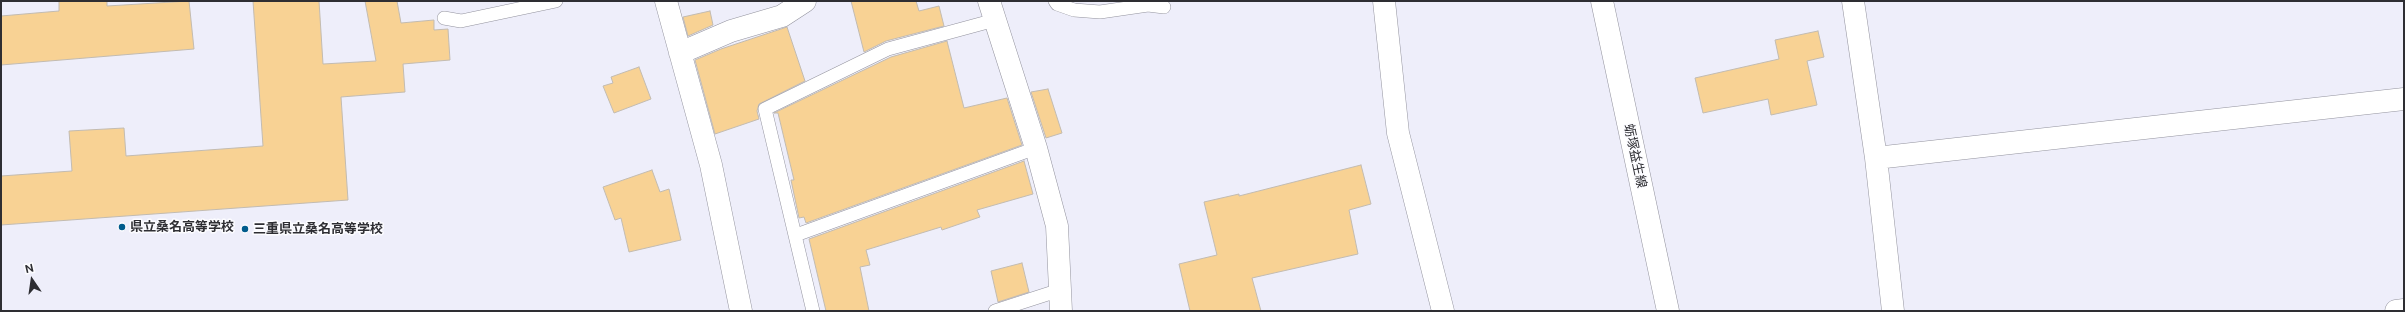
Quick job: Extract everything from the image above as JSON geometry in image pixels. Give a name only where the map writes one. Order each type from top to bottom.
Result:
[{"type":"street","points":[[666,1],[711,165],[741,311]]},
{"type":"street","points":[[680,53],[731,31],[782,16],[804,1]]},
{"type":"street","points":[[1384,1],[1398,133],[1442,311]]},
{"type":"street","name":"蛎塚益生線","points":[[1602,1],[1668,311]]},
{"type":"street","points":[[1853,1],[1876,158],[1894,311]]},
{"type":"street","points":[[992,10],[1036,148],[1057,226],[1061,311]]},
{"type":"street","points":[[1876,158],[2404,99]]},
{"type":"street","points":[[2396,311],[2404,310]]},
{"type":"lane","points":[[444,18],[461,21],[556,1]]},
{"type":"lane","points":[[1055,1],[1057,4],[1074,10],[1100,12],[1148,5],[1164,7]]},
{"type":"lane","points":[[812,311],[796,236],[765,109],[888,49],[992,10]]},
{"type":"lane","points":[[796,236],[1036,148]]},
{"type":"lane","points":[[995,311],[1060,290]]},
{"type":"building","points":[[59,1],[107,1],[107,6],[189,1],[194,49],[1,65],[1,16],[59,11]]},
{"type":"building","points":[[253,1],[319,1],[323,64],[376,61],[365,1],[397,1],[401,23],[434,20],[434,30],[448,29],[450,60],[403,64],[405,92],[341,97],[348,200],[1,225],[1,176],[72,171],[69,131],[124,128],[126,156],[263,146]]},
{"type":"building","points":[[851,1],[916,1],[919,11],[939,6],[944,26],[886,41],[864,52]]},
{"type":"building","points":[[710,11],[713,25],[688,36],[683,17]]},
{"type":"building","points":[[787,27],[805,81],[759,104],[757,111],[759,119],[715,134],[695,60],[721,49]]},
{"type":"building","points":[[1818,31],[1824,57],[1807,61],[1817,105],[1771,115],[1768,99],[1703,113],[1695,78],[1779,59],[1775,40]]},
{"type":"building","points":[[947,41],[964,108],[1007,98],[1022,145],[806,223],[804,217],[799,218],[791,180],[794,180],[778,113],[774,113],[891,57]]},
{"type":"building","points":[[639,67],[651,99],[614,113],[603,86],[613,83],[611,77]]},
{"type":"building","points":[[1048,89],[1062,133],[1046,138],[1031,92]]},
{"type":"building","points":[[1024,161],[1033,194],[977,210],[980,217],[942,230],[941,227],[866,250],[870,265],[860,267],[869,311],[826,311],[809,239]]},
{"type":"building","points":[[1361,165],[1371,204],[1349,210],[1358,254],[1252,278],[1261,311],[1190,311],[1179,264],[1217,255],[1204,202],[1239,194],[1239,196]]},
{"type":"building","points":[[652,170],[660,192],[669,189],[681,240],[629,252],[621,218],[615,220],[603,187]]},
{"type":"building","points":[[1022,263],[1029,292],[998,302],[991,271]]},
{"type":"place","name":"県立桑名高等学校","points":[[122,227]]},
{"type":"place","name":"三重県立桑名高等学校","points":[[245,229]]}]
